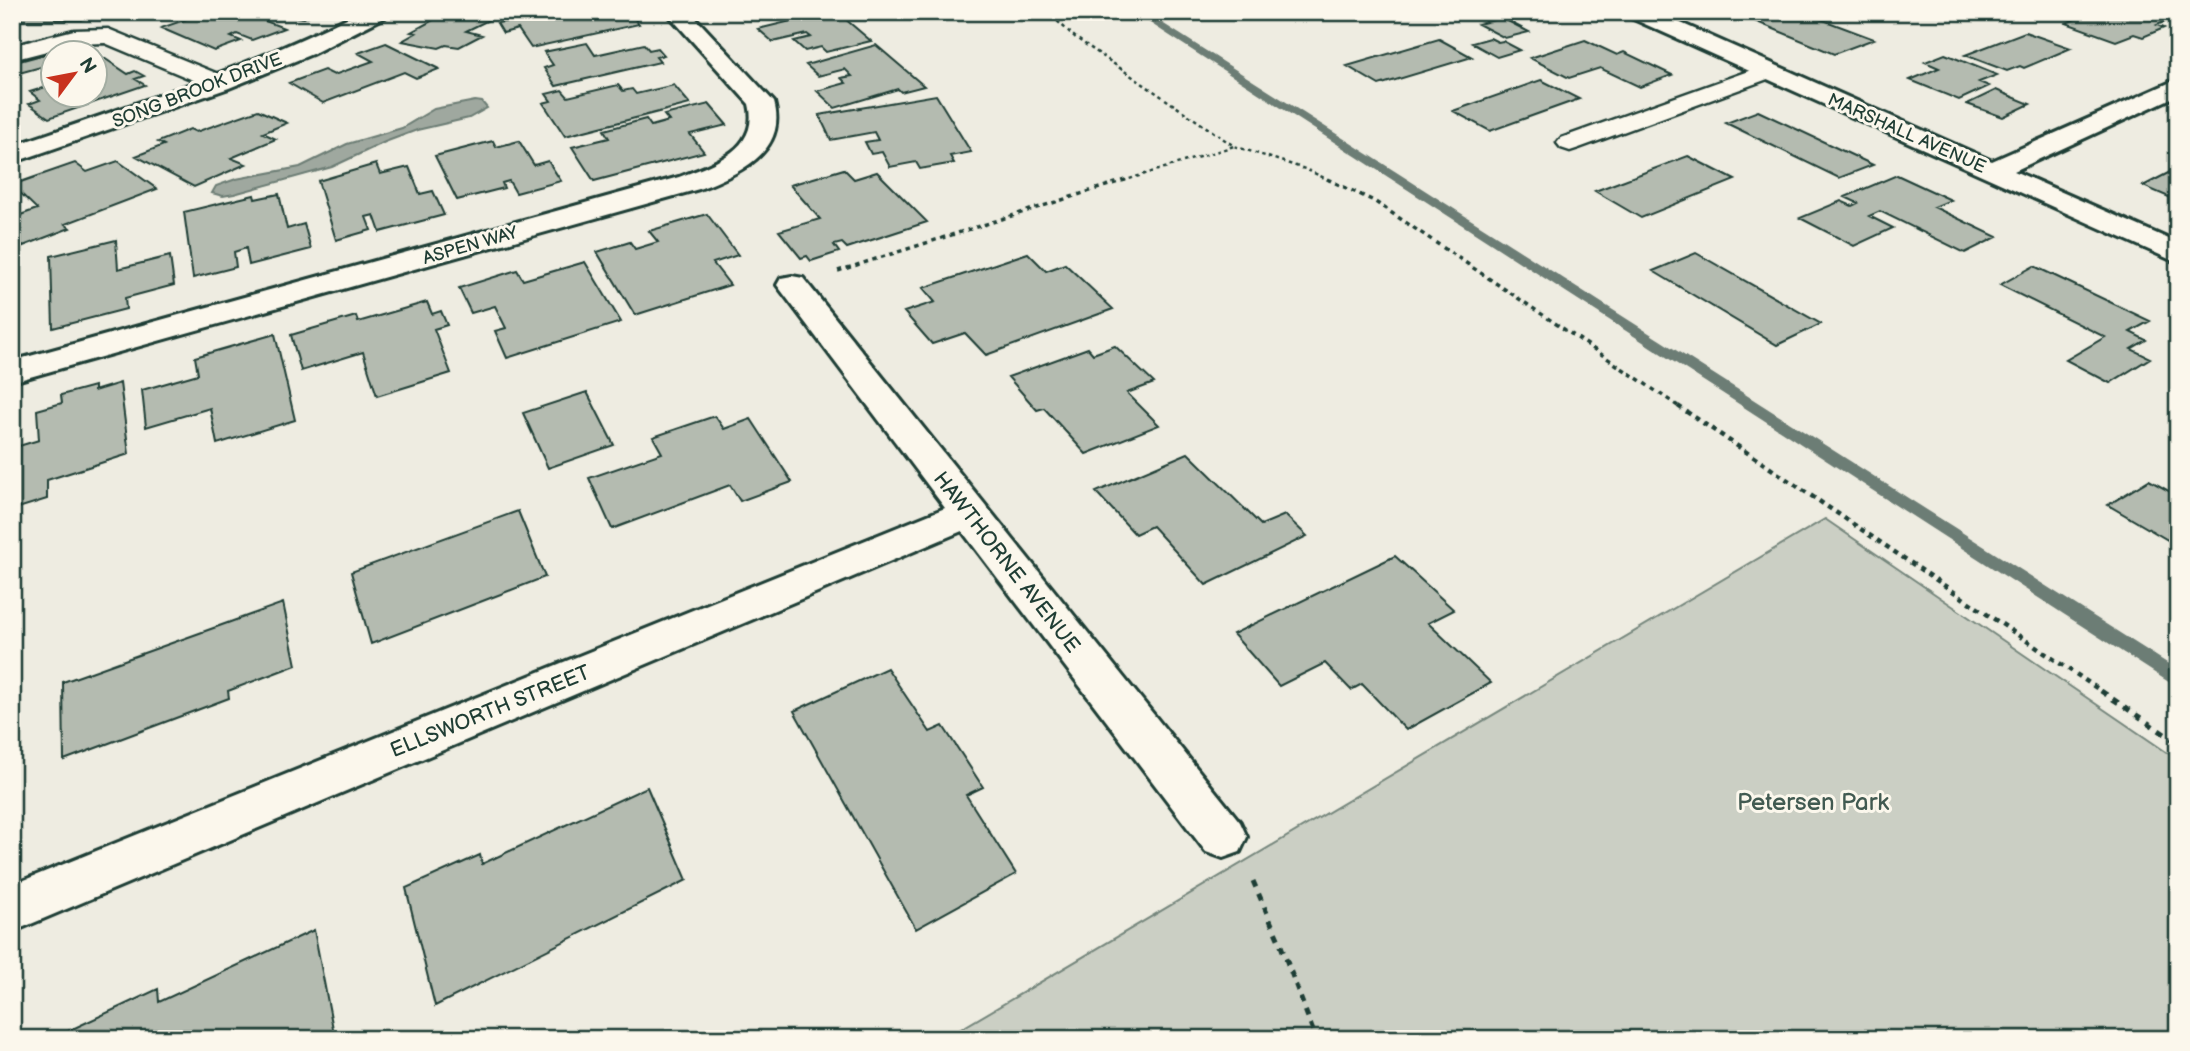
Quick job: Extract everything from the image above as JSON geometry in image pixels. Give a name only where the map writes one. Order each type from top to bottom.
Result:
[{"type":"street","name":"SONG BROOK DRIVE","points":[[12,155],[220,83],[304,49],[377,12]]},
{"type":"street","name":"ASPEN WAY","points":[[12,372],[689,184],[719,171],[751,150],[761,138],[767,124],[766,113],[761,102],[677,12]]},
{"type":"street","name":"MARSHALL AVENUE","points":[[1637,12],[2178,254]]},
{"type":"street","points":[[1991,171],[2178,86]]},
{"type":"street","name":"HAWTHORNE AVENUE","points":[[792,285],[1223,837]]},
{"type":"street","name":"ELLSWORTH STREET","points":[[12,909],[969,513]]},
{"type":"lane","points":[[12,53],[74,37],[108,36],[220,83]]},
{"type":"lane","points":[[1570,143],[1768,71]]},
{"type":"path","points":[[1047,12],[1076,38],[1234,146],[1305,169],[1374,201],[2178,743]]},
{"type":"path","points":[[792,285],[1234,146]]},
{"type":"path","points":[[1223,837],[1259,888],[1316,1039]]},
{"type":"green space","name":"Petersen Park","points":[[1825,519],[2178,760],[2178,1039],[944,1039]]},
{"type":"shaded area","points":[[482,102],[487,108],[469,118],[417,130],[385,142],[332,167],[234,194],[223,196],[212,193],[216,186],[236,179],[300,167],[347,144],[402,128],[434,109]]},
{"type":"building","points":[[26,12],[113,12],[92,14],[82,20],[12,20]]},
{"type":"building","points":[[207,12],[218,17],[233,12],[284,28],[252,40],[237,34],[231,37],[241,41],[214,51],[161,28]]},
{"type":"building","points":[[253,12],[315,12],[304,18]]},
{"type":"building","points":[[585,12],[589,18],[629,12],[639,24],[531,48],[518,29],[503,33],[497,23],[511,21],[506,13]]},
{"type":"building","points":[[837,12],[871,41],[826,52],[821,47],[805,51],[794,41],[811,37],[807,34],[773,42],[758,29]]},
{"type":"building","points":[[1747,12],[1802,12],[1874,39],[1834,54],[1740,15]]},
{"type":"building","points":[[2092,12],[2160,12],[2176,17],[2157,25],[2164,28],[2143,37],[2134,34],[2116,41],[2066,23]]},
{"type":"building","points":[[410,13],[503,13],[466,31],[482,35],[459,47],[446,45],[439,48],[402,41],[416,33],[411,32],[437,18]]},
{"type":"building","points":[[1502,18],[1529,32],[1505,38],[1478,24]]},
{"type":"building","points":[[2025,32],[2071,48],[2024,68],[2020,66],[2007,71],[1965,55]]},
{"type":"building","points":[[1490,38],[1520,50],[1497,57],[1472,43]]},
{"type":"building","points":[[1439,39],[1472,57],[1379,85],[1347,66]]},
{"type":"building","points":[[1585,40],[1617,55],[1624,52],[1672,75],[1640,87],[1600,68],[1569,78],[1530,58]]},
{"type":"building","points":[[386,43],[439,69],[416,78],[404,72],[323,103],[289,83],[324,70],[334,75],[373,61],[358,53]]},
{"type":"building","points":[[587,43],[595,55],[644,44],[649,50],[658,48],[664,55],[656,57],[660,62],[556,86],[544,68],[553,65],[544,52]]},
{"type":"building","points":[[876,45],[924,86],[901,92],[898,89],[835,108],[817,91],[846,83],[841,78],[852,76],[845,69],[818,76],[806,65]]},
{"type":"building","points":[[1945,54],[1997,75],[1979,82],[1989,86],[1959,100],[1910,80],[1939,68],[1925,62]]},
{"type":"building","points":[[38,56],[38,68],[12,75],[12,63]]},
{"type":"building","points":[[108,61],[128,74],[135,71],[144,76],[135,79],[145,85],[108,98]]},
{"type":"building","points":[[1541,80],[1579,99],[1490,131],[1453,111]]},
{"type":"building","points":[[618,85],[623,91],[632,89],[636,94],[674,85],[690,104],[565,136],[543,103],[551,101],[546,94],[562,90],[568,97]]},
{"type":"building","points":[[38,89],[38,98],[30,92]]},
{"type":"building","points":[[1996,90],[2030,104],[2003,117],[1967,104]]},
{"type":"building","points":[[936,95],[971,152],[950,156],[954,163],[920,169],[916,162],[890,167],[882,152],[871,154],[865,142],[878,140],[874,132],[831,140],[819,115]]},
{"type":"building","points":[[19,96],[20,113],[12,114],[12,97]]},
{"type":"building","points":[[38,101],[38,108],[78,108],[49,118],[29,104]]},
{"type":"building","points":[[709,104],[727,125],[690,134],[704,152],[594,181],[572,147],[609,138],[604,130],[646,119],[651,126],[669,121],[664,115]]},
{"type":"building","points":[[258,110],[287,123],[263,133],[276,139],[231,158],[246,164],[194,187],[136,156],[164,145],[158,142],[190,129],[196,132]]},
{"type":"building","points":[[1758,111],[1873,165],[1839,178],[1726,123]]},
{"type":"building","points":[[493,141],[496,147],[519,141],[534,165],[548,161],[561,181],[516,193],[509,181],[502,183],[504,188],[457,200],[435,156]]},
{"type":"building","points":[[1688,156],[1735,180],[1641,218],[1595,191]]},
{"type":"building","points":[[118,161],[157,189],[65,224],[70,228],[18,248],[12,243],[12,218],[37,209],[12,185],[75,163],[87,172]]},
{"type":"building","points":[[376,164],[380,174],[409,167],[420,194],[433,191],[444,215],[380,232],[374,215],[366,217],[371,230],[336,240],[318,181]]},
{"type":"building","points":[[2178,168],[2178,201],[2143,186]]},
{"type":"building","points":[[844,169],[854,179],[877,172],[927,222],[847,248],[842,243],[834,245],[839,252],[811,261],[807,256],[801,258],[779,231],[820,219],[790,185]]},
{"type":"building","points":[[1897,175],[1951,200],[1934,207],[1997,237],[1965,253],[1880,211],[1869,216],[1893,228],[1854,246],[1800,218],[1841,201],[1852,206],[1858,203],[1845,197]]},
{"type":"building","points":[[279,194],[287,229],[304,224],[311,249],[249,265],[246,248],[234,252],[236,267],[193,278],[184,212],[254,195],[255,199]]},
{"type":"building","points":[[707,214],[738,255],[713,263],[730,285],[635,315],[597,252],[630,242],[635,249],[658,242],[649,231]]},
{"type":"building","points":[[116,240],[118,269],[170,256],[174,285],[125,298],[126,309],[53,328],[51,256]]},
{"type":"building","points":[[1028,253],[1046,271],[1065,264],[1113,309],[986,355],[965,333],[932,344],[904,312],[935,302],[923,288]]},
{"type":"building","points":[[1696,253],[1821,324],[1777,345],[1653,271]]},
{"type":"building","points":[[585,262],[621,322],[507,358],[495,331],[506,328],[495,306],[471,313],[459,288],[517,270],[523,280]]},
{"type":"building","points":[[2034,266],[2150,321],[2130,332],[2146,340],[2131,349],[2150,358],[2110,383],[2066,360],[2105,337],[2000,285]]},
{"type":"building","points":[[20,281],[19,313],[12,315],[12,283]]},
{"type":"building","points":[[427,302],[432,314],[441,311],[447,325],[434,329],[451,373],[377,396],[363,352],[301,371],[291,335],[356,316],[358,322]]},
{"type":"building","points":[[275,334],[295,420],[217,444],[210,408],[146,427],[142,390],[198,374],[195,357]]},
{"type":"building","points":[[1115,346],[1154,383],[1127,393],[1159,425],[1086,454],[1044,408],[1037,410],[1008,377],[1088,348],[1093,354]]},
{"type":"building","points":[[120,383],[129,454],[47,480],[47,499],[12,510],[12,448],[39,440],[37,410],[62,403],[61,395],[94,386],[94,391]]},
{"type":"building","points":[[587,392],[614,445],[548,468],[523,413]]},
{"type":"building","points":[[715,416],[724,429],[751,419],[792,482],[740,501],[730,485],[612,529],[589,478],[662,453],[653,437]]},
{"type":"building","points":[[1188,453],[1261,525],[1285,515],[1307,536],[1206,585],[1152,526],[1135,534],[1096,492]]},
{"type":"building","points":[[2149,480],[2178,496],[2178,546],[2108,505]]},
{"type":"building","points":[[518,511],[545,577],[371,644],[351,572]]},
{"type":"building","points":[[1395,556],[1454,610],[1428,623],[1491,683],[1406,730],[1362,684],[1351,690],[1325,663],[1279,686],[1233,634]]},
{"type":"building","points":[[283,603],[296,665],[228,691],[229,698],[64,760],[63,682]]},
{"type":"building","points":[[887,668],[930,732],[943,726],[983,787],[966,795],[1016,874],[916,929],[794,711]]},
{"type":"building","points":[[647,787],[687,880],[435,1006],[406,888],[480,855],[482,864]]},
{"type":"building","points":[[314,930],[335,1039],[51,1039],[158,989],[159,1002]]},
{"type":"waterway","points":[[1138,12],[2178,680]]}]
